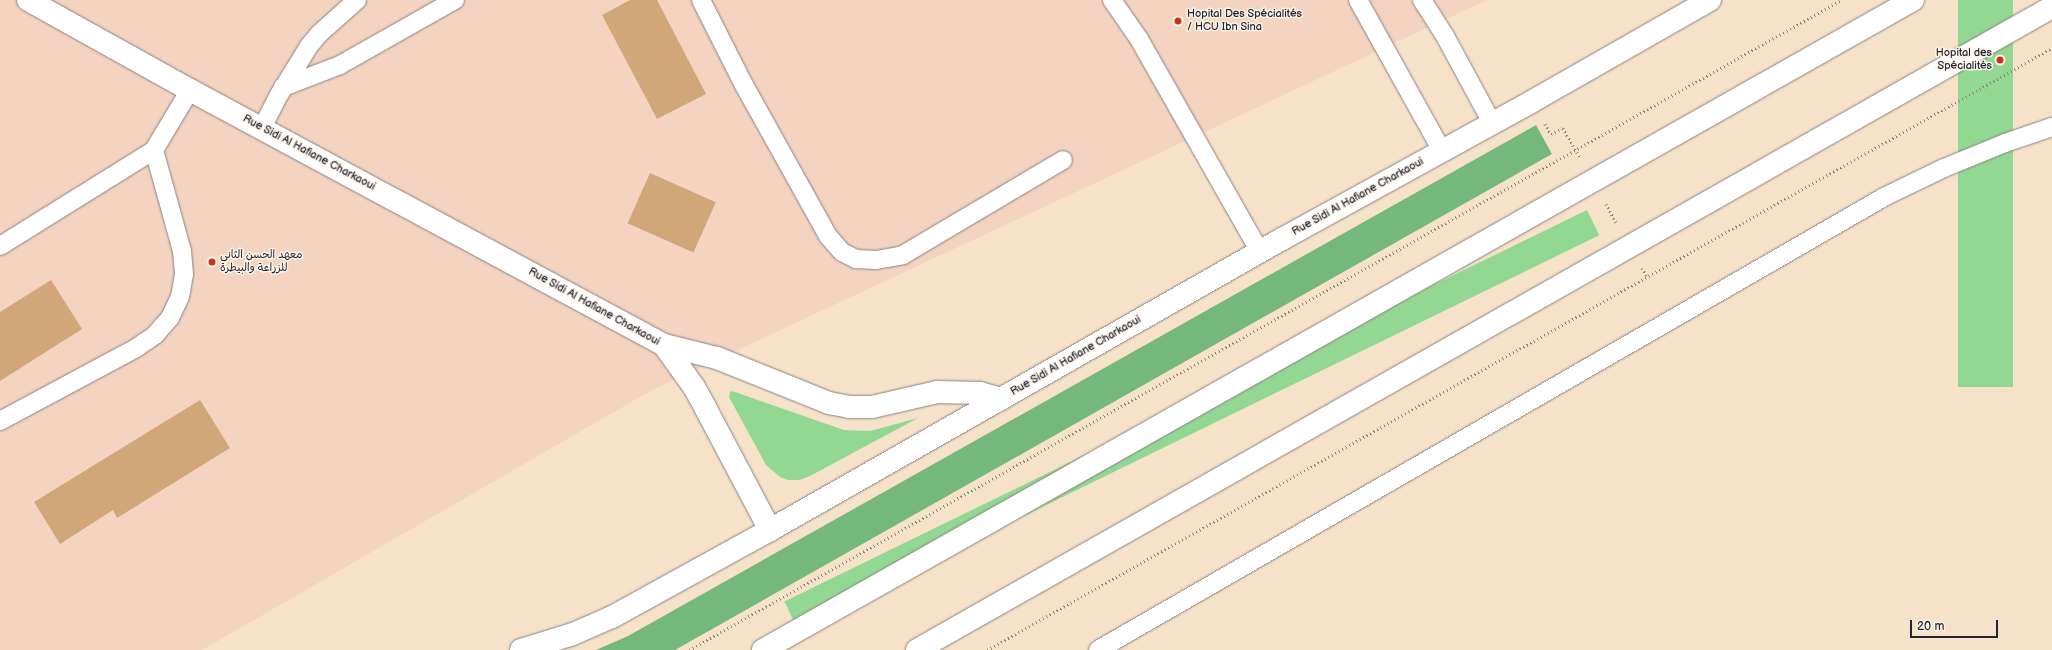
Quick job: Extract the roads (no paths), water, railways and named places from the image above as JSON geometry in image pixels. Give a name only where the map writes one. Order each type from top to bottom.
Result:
[{"type":"street","name":"Rue Sidi Al Hafiane Charkaoui","points":[[28,0],[190,90],[664,345],[717,358],[829,403],[850,407],[872,407],[937,392],[980,393],[1001,399],[1710,0]]},
{"type":"street","points":[[763,650],[1913,0]]},
{"type":"street","points":[[917,650],[2052,7]]},
{"type":"street","points":[[664,345],[694,387],[770,530]]},
{"type":"street","points":[[521,650],[573,634],[612,617],[770,530],[1001,399]]},
{"type":"lane","points":[[262,128],[298,62],[314,40],[357,0]]},
{"type":"lane","points":[[283,88],[340,65],[454,0]]},
{"type":"lane","points":[[701,0],[744,85],[828,236],[842,252],[856,259],[876,260],[903,255],[1063,160]]},
{"type":"lane","points":[[1112,0],[1139,39],[1260,252]]},
{"type":"lane","points":[[1358,0],[1442,151]]},
{"type":"lane","points":[[1422,0],[1445,36],[1492,123]]},
{"type":"lane","points":[[0,246],[154,150],[190,90]]},
{"type":"lane","points":[[1098,650],[1886,196],[1944,168],[2005,143],[2052,127]]},
{"type":"lane","points":[[0,421],[136,348],[155,335],[170,318],[181,289],[184,274],[182,251],[154,150]]},
{"type":"place","name":"Hopital Des Spécialités / HCU Ibn Sina","points":[[1178,21]]},
{"type":"place","name":"Hopital des Spécialités","points":[[2000,60]]},
{"type":"place","name":"معهد الحسن الثاني للزراعة والبيطرة","points":[[212,262]]}]
